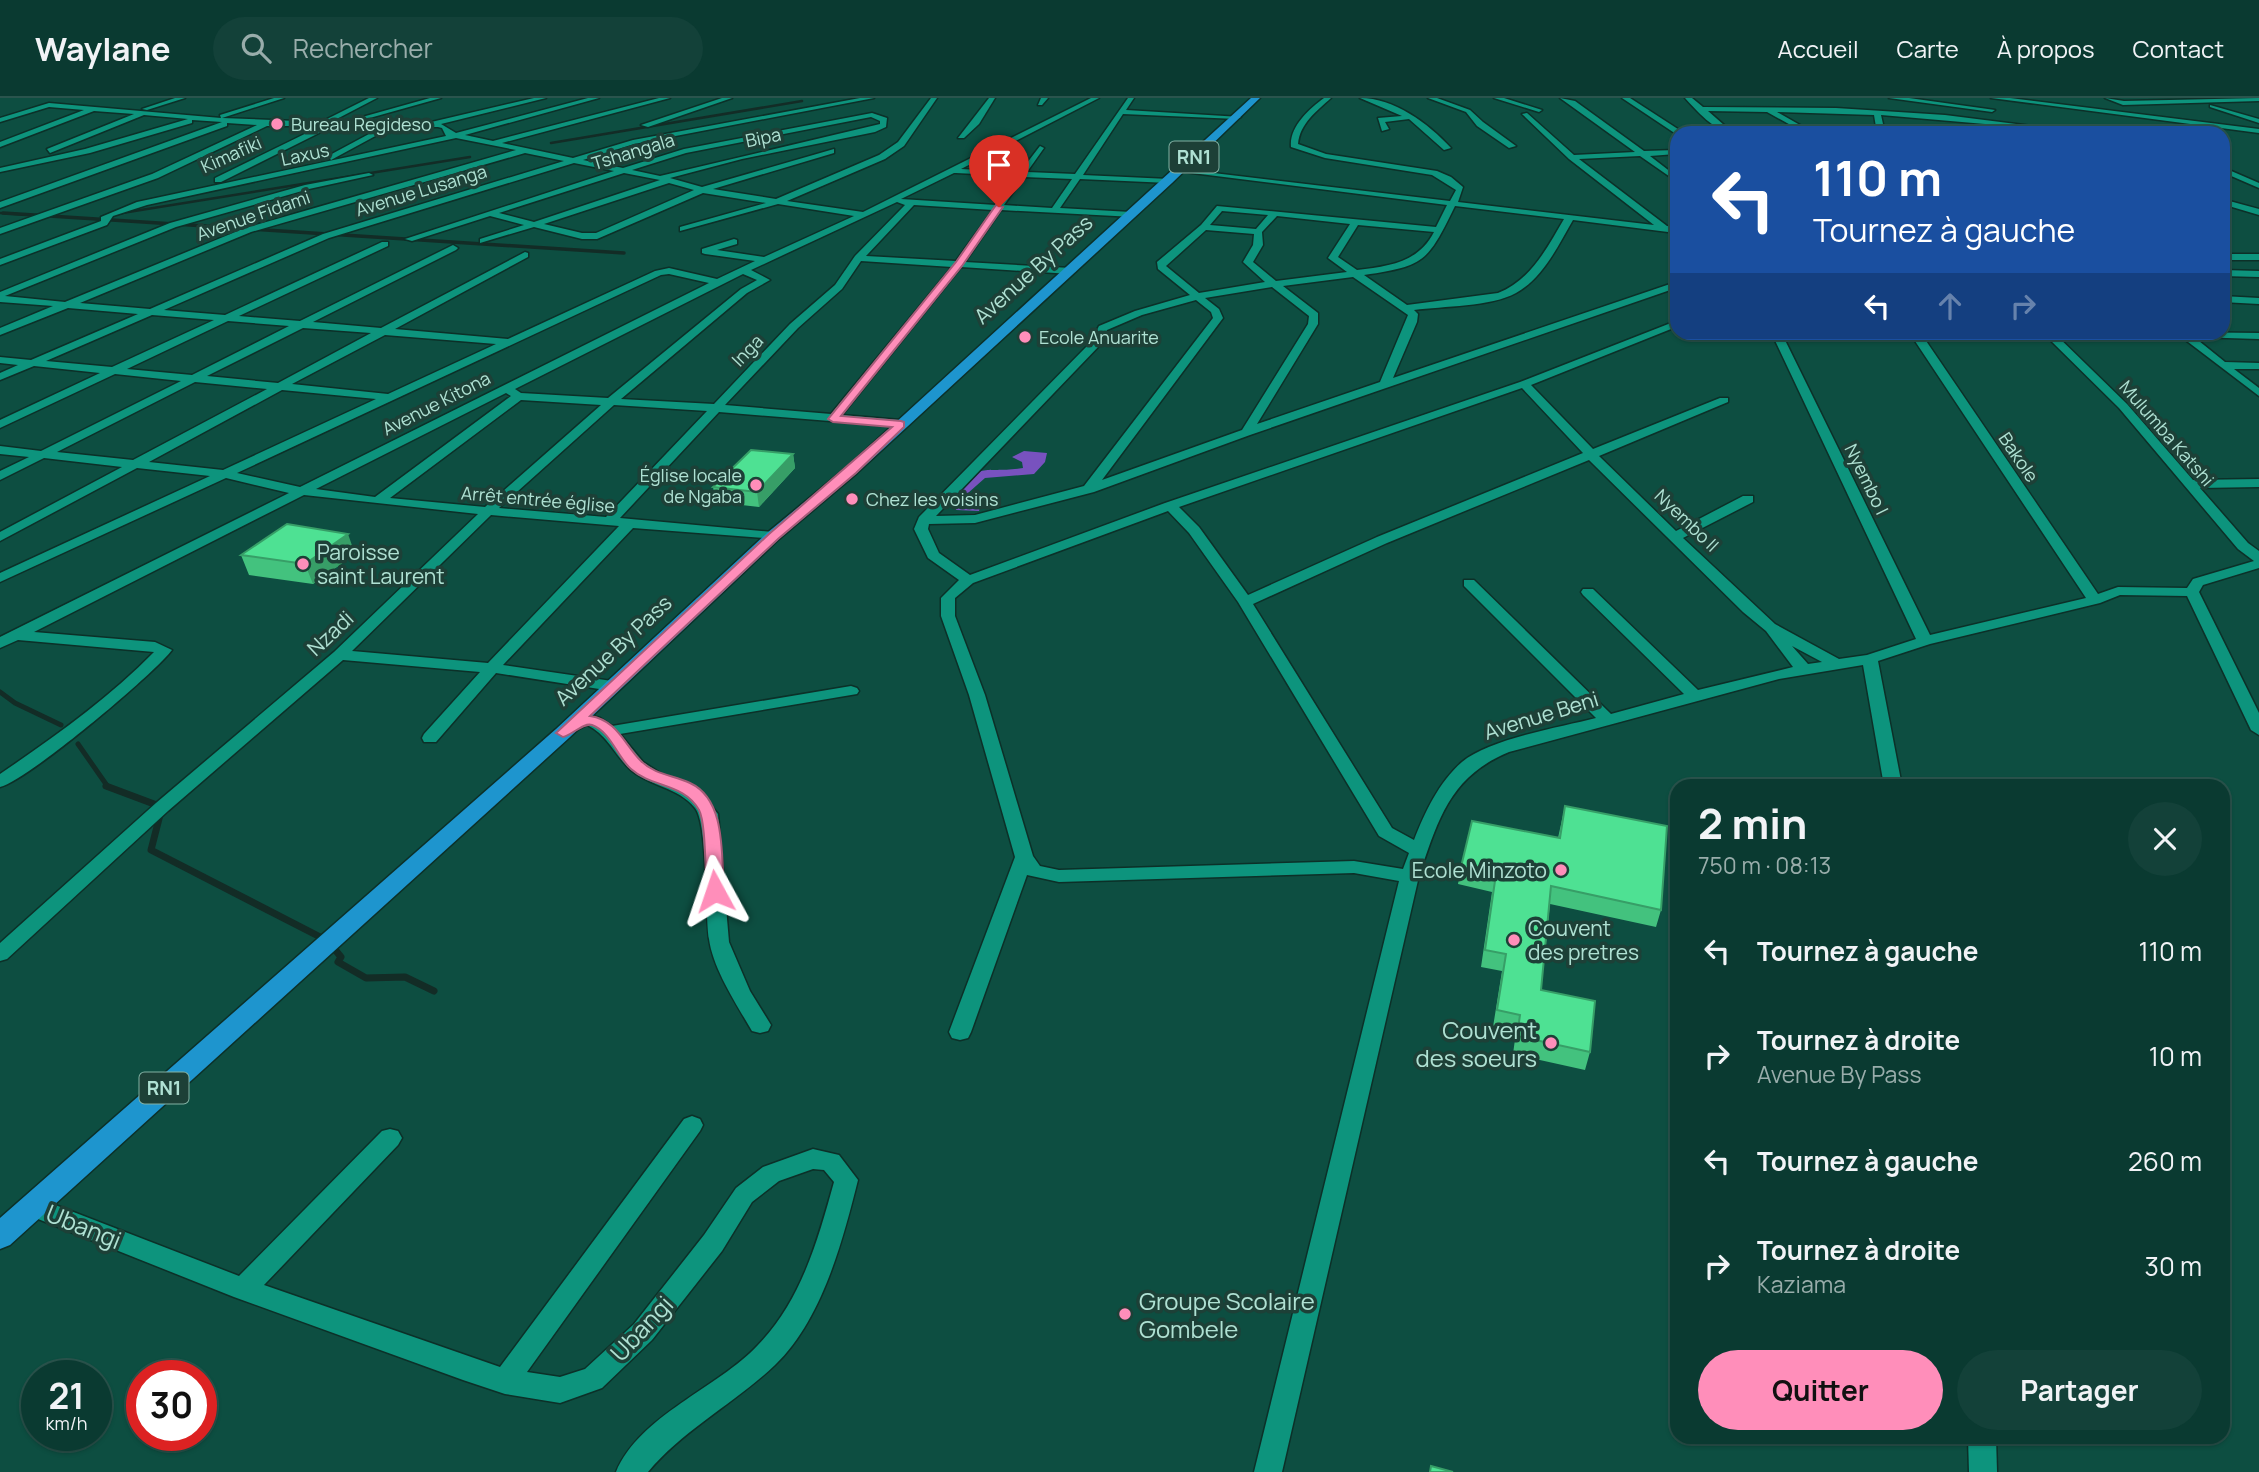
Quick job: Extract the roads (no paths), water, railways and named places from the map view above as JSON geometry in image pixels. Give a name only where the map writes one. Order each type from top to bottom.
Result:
[{"type":"highway","name":"Avenue By Pass","points":[[3,1231],[563,733],[773,537],[852,470],[1071,271],[1256,98]]},
{"type":"street","points":[[134,112],[182,98]]},
{"type":"street","points":[[212,119],[281,98]]},
{"type":"street","points":[[331,124],[374,98]]},
{"type":"street","points":[[331,124],[438,98]]},
{"type":"street","points":[[408,124],[504,98]]},
{"type":"street","points":[[427,125],[543,98]]},
{"type":"street","name":"Laxus","points":[[140,204],[455,136],[596,98]]},
{"type":"street","points":[[645,125],[729,98]]},
{"type":"street","name":"Avenue Lusanga","points":[[0,377],[326,236],[569,161],[662,136],[871,98]]},
{"type":"street","points":[[683,229],[774,203],[891,153],[901,144],[934,98]]},
{"type":"street","points":[[961,136],[976,122],[992,98]]},
{"type":"street","name":"Avenue Kitona","points":[[0,643],[718,282],[864,215],[1097,98]]},
{"type":"street","points":[[1055,210],[1131,98]]},
{"type":"street","points":[[968,580],[933,555],[921,529],[924,520],[1096,343],[1103,328],[1148,309],[1198,298],[1408,264],[1420,258],[1430,248],[1437,230],[1455,204],[1460,189],[1448,179],[1434,173],[1325,156],[1294,145],[1296,134],[1320,103],[1328,98]]},
{"type":"street","points":[[1363,98],[1413,117],[1447,148]]},
{"type":"street","points":[[1431,98],[1468,111],[1480,124],[1512,146]]},
{"type":"street","points":[[1497,98],[1539,110]]},
{"type":"street","points":[[1563,98],[1573,102],[1670,175]]},
{"type":"street","points":[[1625,98],[1670,127]]},
{"type":"street","points":[[1688,98],[1720,126]]},
{"type":"street","points":[[1774,98],[1792,108]]},
{"type":"street","points":[[1818,98],[1836,110]]},
{"type":"street","points":[[1892,98],[2005,112]]},
{"type":"street","points":[[1994,98],[2221,126]]},
{"type":"street","points":[[2050,98],[2064,103],[2068,108]]},
{"type":"street","points":[[2108,98],[2123,103],[2258,99]]},
{"type":"street","points":[[2189,98],[2259,121]]},
{"type":"street","points":[[490,144],[659,99],[692,109]]},
{"type":"street","points":[[1945,117],[1974,99]]},
{"type":"street","points":[[2232,100],[2259,109]]},
{"type":"street","points":[[82,107],[105,101]]},
{"type":"street","points":[[2140,103],[2190,122]]},
{"type":"street","points":[[0,120],[49,105],[267,124],[427,125],[445,127],[445,132],[455,136],[665,179],[702,190],[864,215]]},
{"type":"street","points":[[1766,108],[1798,126]]},
{"type":"street","points":[[0,145],[94,109]]},
{"type":"street","points":[[1120,111],[1167,109],[1237,117]]},
{"type":"street","points":[[1698,109],[1836,110],[1945,117],[2023,126]]},
{"type":"street","points":[[12,168],[143,113]]},
{"type":"street","points":[[1877,113],[1880,126]]},
{"type":"street","points":[[2101,124],[2107,113]]},
{"type":"street","name":"Bipa","points":[[483,241],[665,179],[741,157],[872,130],[884,123],[883,118],[872,114]]},
{"type":"street","name":"Tshangala","points":[[409,239],[621,170],[702,147],[872,114]]},
{"type":"street","points":[[1525,114],[1572,157],[1666,230]]},
{"type":"street","points":[[1385,129],[1381,120],[1413,117]]},
{"type":"street","points":[[1945,117],[1950,125]]},
{"type":"street","points":[[0,170],[87,151],[199,118]]},
{"type":"street","points":[[0,205],[90,174],[154,146],[233,121]]},
{"type":"street","points":[[2175,126],[2177,121]]},
{"type":"street","points":[[0,231],[155,176],[267,124]]},
{"type":"street","name":"Kimafiki","points":[[140,204],[230,176],[331,124]]},
{"type":"street","points":[[313,168],[390,125]]},
{"type":"street","points":[[2230,127],[2259,131]]},
{"type":"street","points":[[662,136],[780,168]]},
{"type":"street","points":[[833,419],[959,264],[1040,148]]},
{"type":"street","name":"Avenue Fidami","points":[[0,332],[248,230],[523,151]]},
{"type":"street","points":[[477,209],[582,236],[597,236],[702,190],[831,151]]},
{"type":"street","points":[[1572,157],[1670,152]]},
{"type":"street","points":[[11,178],[44,167]]},
{"type":"street","points":[[12,168],[60,169]]},
{"type":"street","points":[[70,170],[90,174]]},
{"type":"street","points":[[954,171],[1169,181]]},
{"type":"street","points":[[1180,171],[1670,230]]},
{"type":"street","points":[[2230,173],[2259,186]]},
{"type":"street","points":[[0,297],[173,225],[308,187],[369,174]]},
{"type":"street","points":[[230,176],[265,179]]},
{"type":"street","points":[[402,185],[466,206]]},
{"type":"street","points":[[1089,489],[1218,318],[1215,311],[1161,267],[1162,261],[1204,227],[1220,208],[1219,203],[1225,195]]},
{"type":"street","points":[[890,202],[1131,215]]},
{"type":"street","name":"Inga","points":[[609,522],[794,326],[839,287],[858,258],[889,229],[911,203]]},
{"type":"street","points":[[2230,203],[2259,212]]},
{"type":"street","points":[[0,262],[104,223],[108,219],[105,217],[110,214],[140,204]]},
{"type":"street","points":[[1220,208],[1437,230]]},
{"type":"street","points":[[1246,432],[1313,324],[1314,315],[1307,307],[1273,285],[1248,262],[1258,245],[1258,232],[1275,213]]},
{"type":"street","points":[[1407,308],[1500,296],[1514,291],[1548,254],[1569,219]]},
{"type":"street","points":[[1356,223],[1333,255],[1335,261],[1413,314],[1412,323],[1384,386]]},
{"type":"street","points":[[1204,227],[1258,232]]},
{"type":"street","points":[[734,242],[705,251],[764,260]]},
{"type":"street","points":[[0,424],[385,244]]},
{"type":"street","points":[[0,476],[453,248]]},
{"type":"street","points":[[0,537],[525,254]]},
{"type":"street","points":[[2230,257],[2259,257]]},
{"type":"street","points":[[858,258],[1071,271]]},
{"type":"street","points":[[0,578],[658,272],[669,271],[718,282]]},
{"type":"street","name":"Nzadi","points":[[0,954],[162,807],[339,654],[487,512],[658,360],[744,291],[765,279],[742,271]]},
{"type":"street","points":[[2230,273],[2259,274]]},
{"type":"street","points":[[924,520],[975,519],[1089,489],[1246,432],[1670,287]]},
{"type":"street","points":[[0,297],[145,313],[510,342]]},
{"type":"street","points":[[2230,299],[2259,300]]},
{"type":"street","points":[[1410,876],[1354,867],[1059,876],[1034,872],[1024,857],[977,695],[948,616],[948,598],[968,580],[1170,506],[1524,384],[1670,326]]},
{"type":"street","points":[[2230,335],[2259,336]]},
{"type":"street","name":"Nyembo I","points":[[1780,340],[1925,641]]},
{"type":"street","name":"Bakole","points":[[1919,340],[2095,600]]},
{"type":"street","name":"Mulumba Katshi","points":[[2055,340],[2123,406],[2243,546],[2259,558]]},
{"type":"street","points":[[2191,340],[2259,393]]},
{"type":"street","points":[[0,360],[391,397]]},
{"type":"street","points":[[2225,365],[2259,366]]},
{"type":"street","name":"Nyembo II","points":[[1524,384],[1592,456],[1770,627],[1838,665]]},
{"type":"street","points":[[506,388],[518,396],[715,408],[901,425]]},
{"type":"street","points":[[378,501],[518,396]]},
{"type":"street","points":[[1245,602],[1382,540],[1724,400]]},
{"type":"street","name":"Arrêt entrée église","points":[[0,450],[226,474],[299,491],[378,501],[773,537]]},
{"type":"street","points":[[2188,484],[2259,483]]},
{"type":"street","points":[[1677,536],[1748,499]]},
{"type":"street","points":[[1170,506],[1194,530],[1245,602],[1379,824],[1385,832],[1418,850]]},
{"type":"street","points":[[430,738],[492,668],[629,524]]},
{"type":"street","points":[[2259,564],[2198,582],[2192,592],[2259,730]]},
{"type":"street","points":[[1469,583],[1607,719]]},
{"type":"street","name":"Avenue Beni","points":[[1268,1472],[1410,876],[1418,850],[1447,792],[1466,767],[1482,756],[1607,719],[1804,670],[1870,659],[1925,641],[2095,600],[2118,591],[2192,592]]},
{"type":"street","points":[[1588,592],[1695,696]]},
{"type":"street","points":[[1770,627],[1804,670]]},
{"type":"street","points":[[0,782],[132,681],[164,650],[15,635]]},
{"type":"street","points":[[339,654],[492,668],[612,686]]},
{"type":"street","points":[[1870,659],[1892,779]]},
{"type":"street","points":[[610,731],[851,691]]},
{"type":"street","points":[[563,733],[585,719],[596,721],[610,731],[636,765],[655,778],[685,787],[698,797],[709,814],[719,942],[740,993],[760,1025]]},
{"type":"street","points":[[0,767],[19,769]]},
{"type":"street","points":[[960,1032],[1024,857]]},
{"type":"street","points":[[505,1381],[692,1125]]},
{"type":"street","points":[[243,1289],[390,1138]]},
{"type":"street","name":"Ubangi","points":[[33,1206],[243,1289],[505,1381],[560,1390],[593,1378],[643,1332],[713,1243],[744,1195],[771,1174],[813,1159],[831,1162],[846,1180],[831,1238],[799,1313],[767,1355],[658,1439],[630,1472]]},
{"type":"street","points":[[1982,1444],[1983,1472]]},
{"type":"waterway","points":[[551,143],[802,101]]},
{"type":"waterway","points":[[121,213],[116,214],[470,157]]},
{"type":"waterway","points":[[0,213],[31,215]]},
{"type":"waterway","points":[[3,213],[624,253]]},
{"type":"waterway","points":[[0,692],[15,703],[61,725]]},
{"type":"waterway","points":[[78,744],[108,787]]},
{"type":"waterway","points":[[108,787],[162,807],[151,850],[328,941],[341,957],[338,962],[366,978],[405,977],[434,991]]},
{"type":"place","name":"Bureau Regideso","points":[[277,124]]},
{"type":"place","name":"Ecole Anuarite","points":[[1025,337]]},
{"type":"place","name":"Église locale de Ngaba","points":[[756,485]]},
{"type":"place","name":"Chez les voisins","points":[[852,499]]},
{"type":"place","name":"Paroisse saint Laurent","points":[[303,564]]},
{"type":"place","name":"Ecole Minzoto","points":[[1561,870]]},
{"type":"place","name":"Couvent des pretres","points":[[1514,940]]},
{"type":"place","name":"Couvent des soeurs","points":[[1551,1043]]},
{"type":"place","name":"Groupe Scolaire Gombele","points":[[1125,1314]]}]
